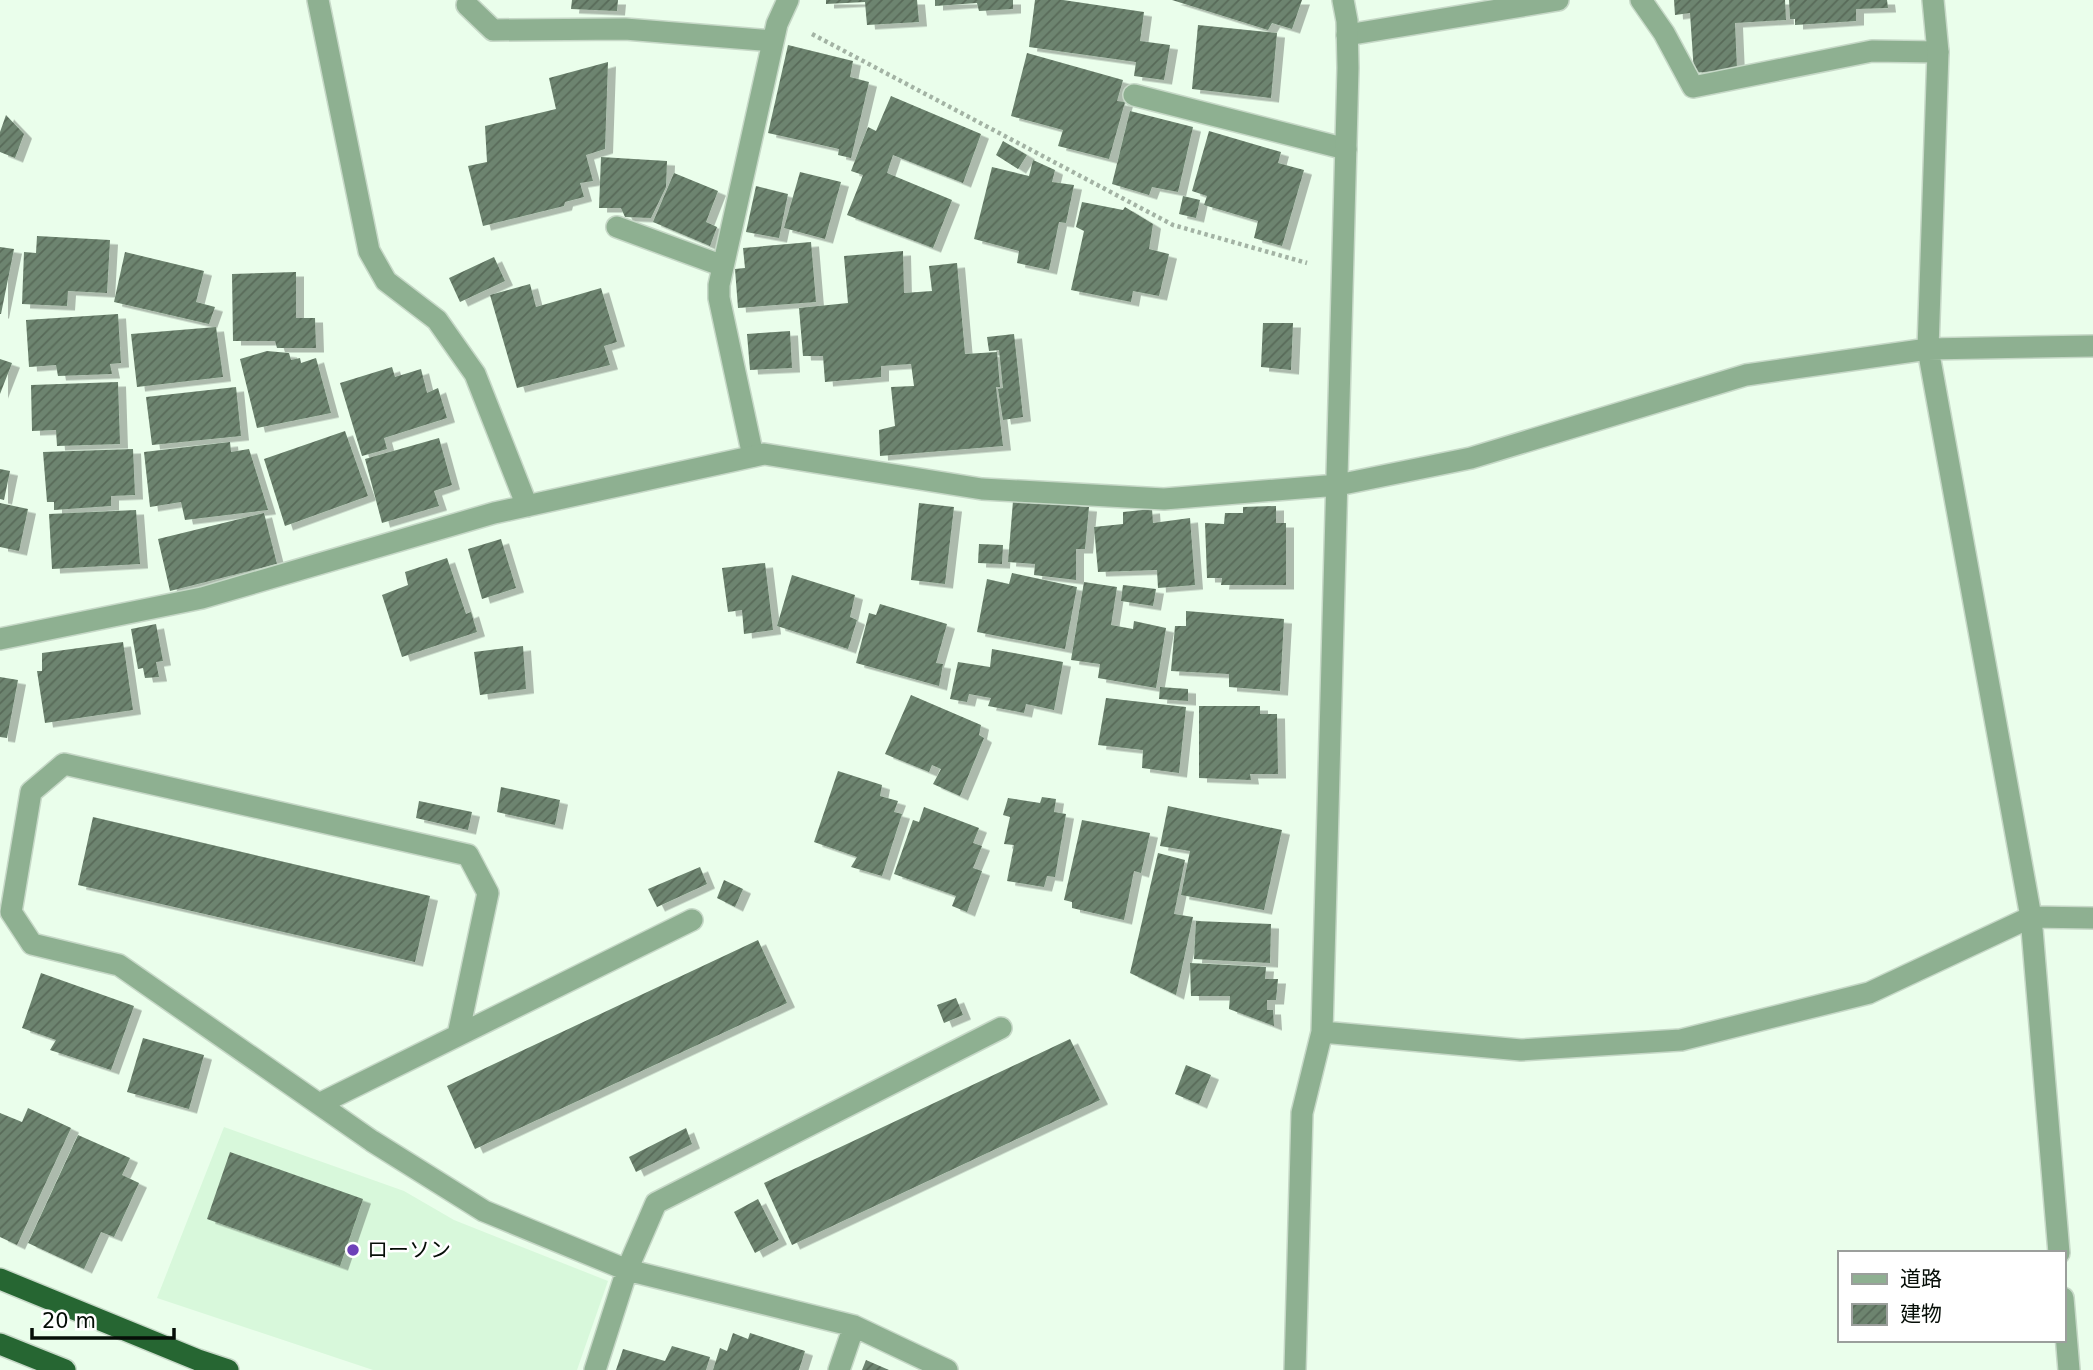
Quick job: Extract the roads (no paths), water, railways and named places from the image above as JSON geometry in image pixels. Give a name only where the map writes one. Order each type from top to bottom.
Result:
[{"type":"highway","points":[[0,1279],[228,1370]]},
{"type":"highway","points":[[0,1344],[65,1370]]},
{"type":"street","points":[[318,0],[369,251],[386,281],[437,320],[475,373],[527,506]]},
{"type":"street","points":[[1295,1370],[1302,1113],[1322,1032],[1346,149],[1348,21],[1343,0]]},
{"type":"street","points":[[1348,35],[1558,0]]},
{"type":"street","points":[[1641,0],[1664,33],[1693,87],[1872,51],[1938,52]]},
{"type":"street","points":[[1933,0],[1938,52],[1927,349],[2031,917],[2059,1251]]},
{"type":"street","points":[[467,5],[493,30],[625,29],[773,41]]},
{"type":"street","points":[[753,456],[719,298],[719,285],[773,41],[784,9]]},
{"type":"street","points":[[1134,94],[1346,149]]},
{"type":"street","points":[[617,227],[723,267]]},
{"type":"street","points":[[0,639],[202,598],[494,513],[764,454],[982,489],[1164,499],[1338,485],[1471,458],[1746,375],[1927,349],[2093,346]]},
{"type":"street","points":[[458,1035],[488,893],[468,855],[64,764],[31,792],[11,912],[32,944],[119,965],[372,1141],[484,1210],[627,1270],[854,1326],[947,1370]]},
{"type":"street","points":[[1322,1032],[1521,1050],[1681,1040],[1869,993],[2031,917],[2093,918]]},
{"type":"street","points":[[319,1104],[692,920]]},
{"type":"street","points":[[595,1370],[627,1270],[656,1203],[1001,1028]]},
{"type":"street","points":[[2065,1321],[2069,1370]]},
{"type":"street","points":[[839,1370],[854,1326]]},
{"type":"place","name":"ローソン","points":[[353,1250]]}]
